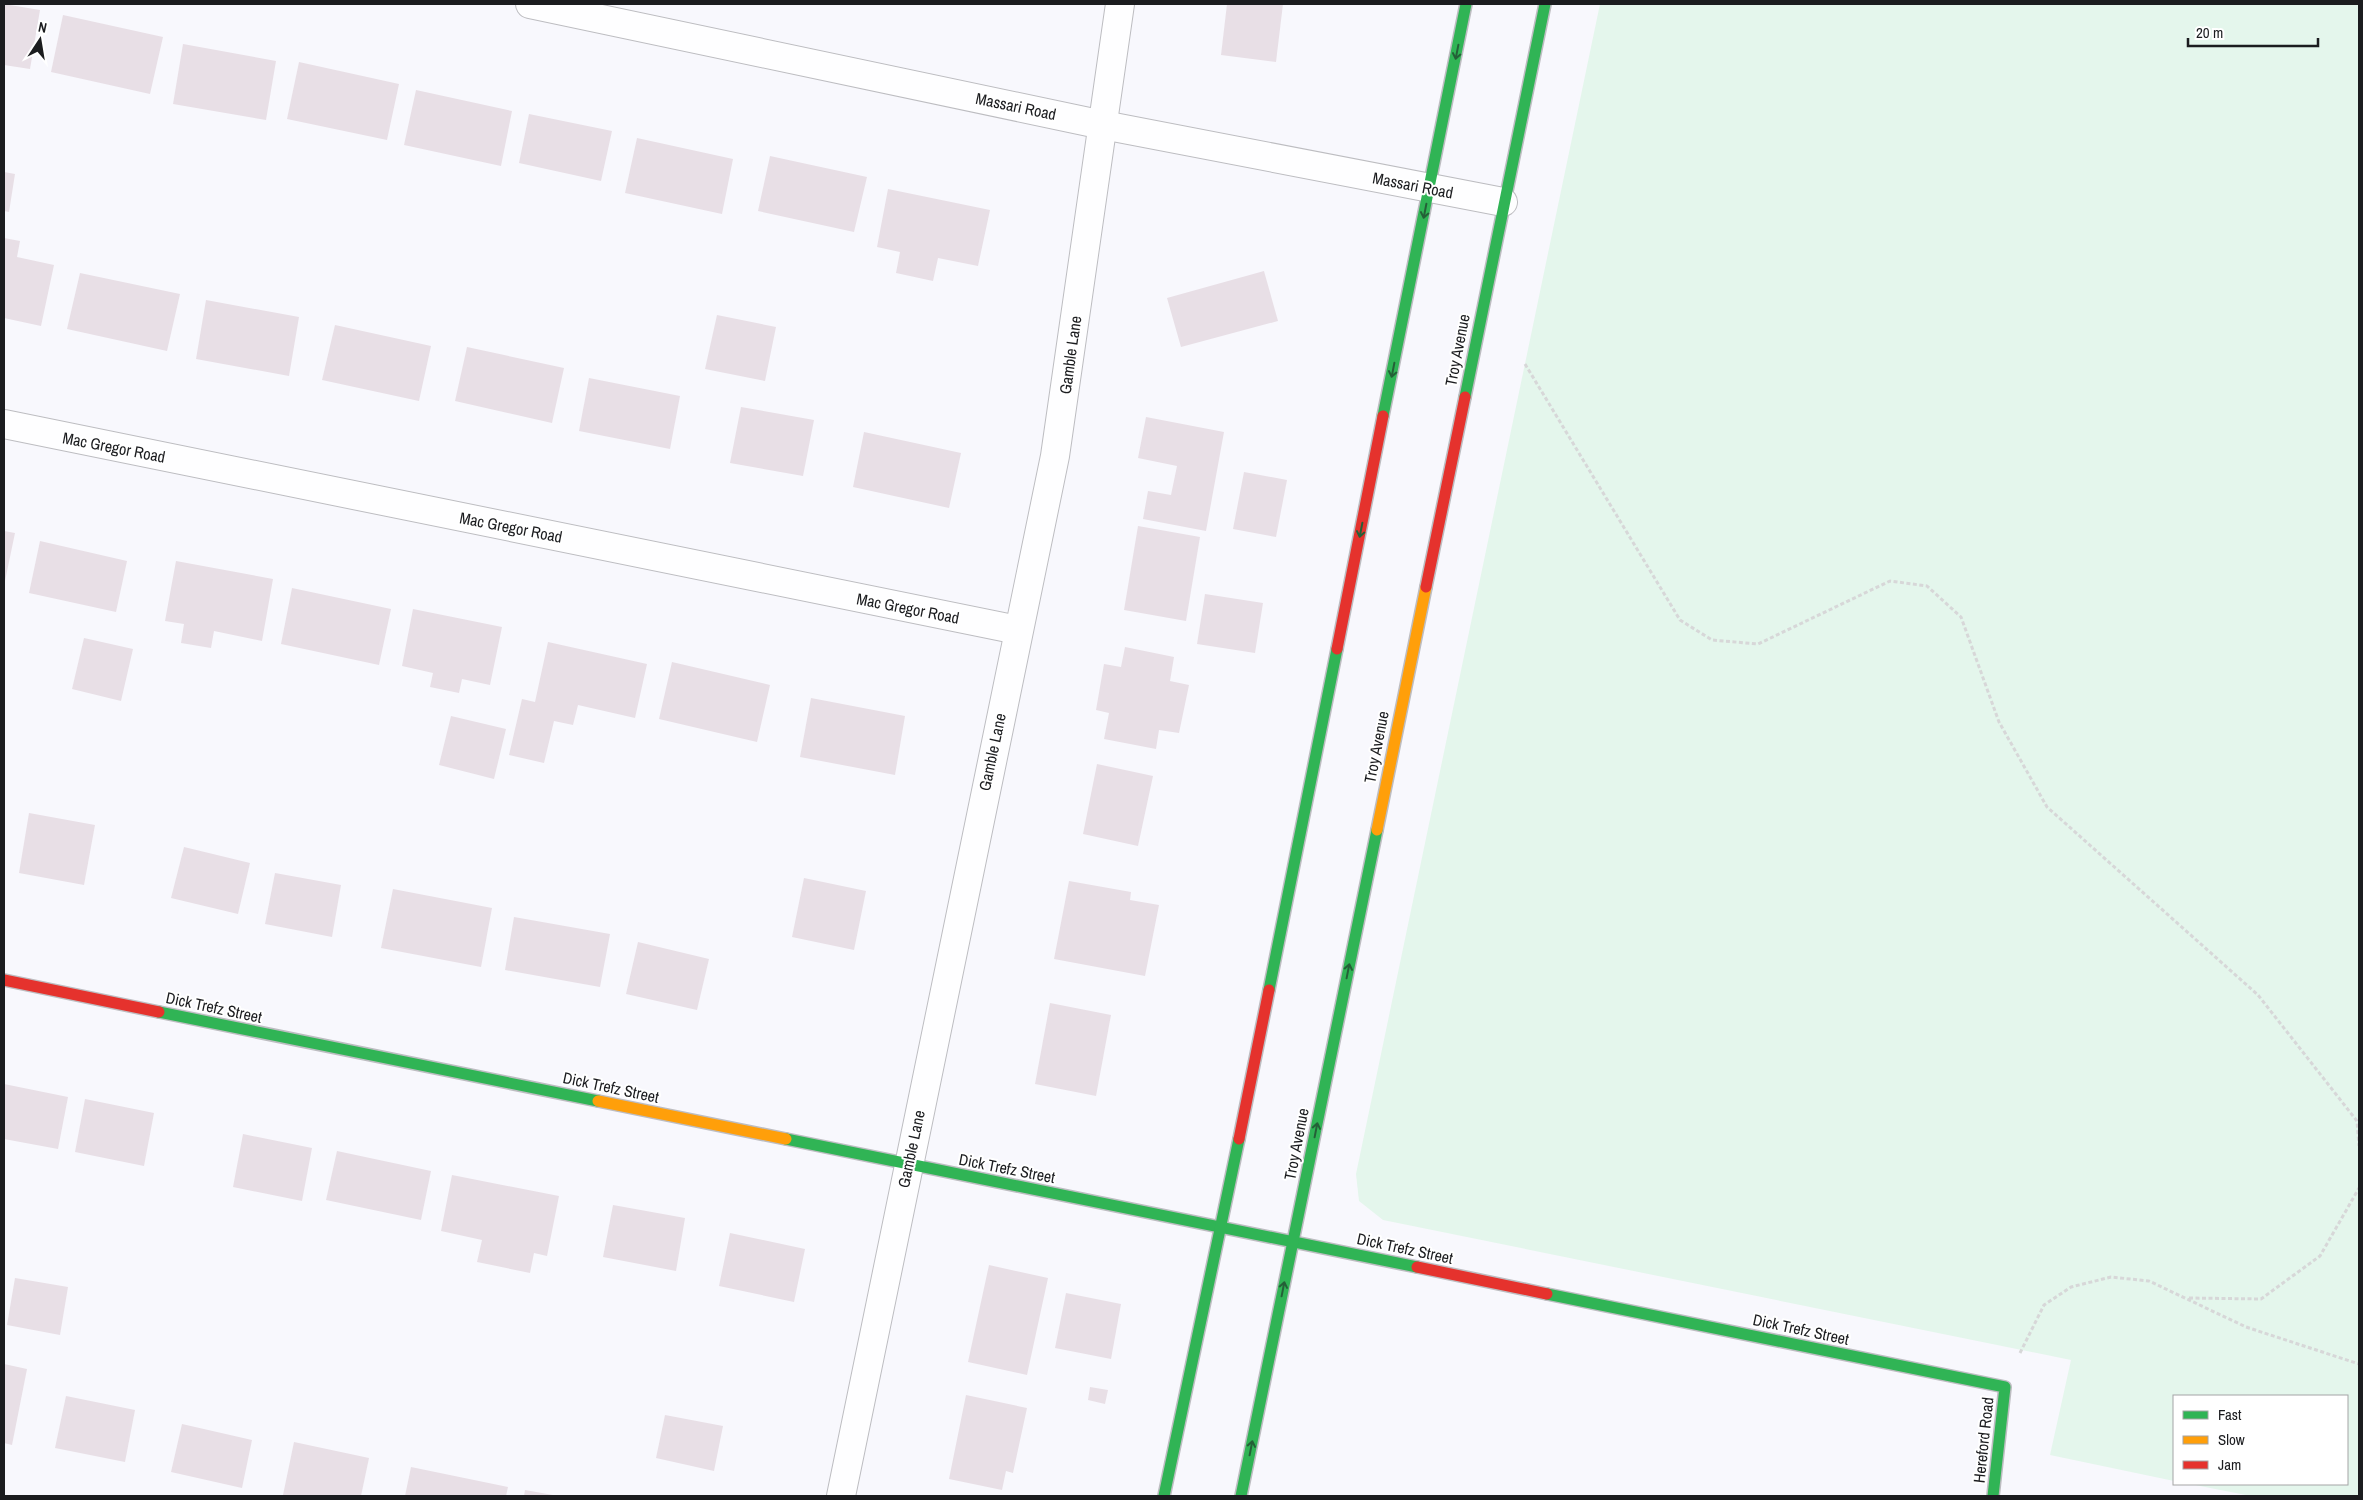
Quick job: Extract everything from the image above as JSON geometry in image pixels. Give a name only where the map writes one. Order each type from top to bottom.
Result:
[{"type":"main road","points":[[1164,1496],[1220,1228],[1466,4]]},
{"type":"main road","name":"Troy Avenue","points":[[1242,1496],[1503,202],[1545,4]]},
{"type":"main road","name":"Dick Trefz Street","points":[[4,980],[2005,1387]]},
{"type":"main road","name":"Hereford Road","points":[[1993,1496],[2005,1387]]},
{"type":"street","name":"Gamble Lane","points":[[841,1496],[907,1164],[1054,456],[1104,125],[1120,4]]},
{"type":"street","name":"Massari Road","points":[[539,5],[1104,125],[1503,202]]},
{"type":"street","name":"Mac Gregor Road","points":[[4,424],[1018,630]]},
{"type":"path","points":[[1525,364],[1680,620],[1712,640],[1758,644],[1890,581],[1927,586],[1961,617],[1999,722],[2047,807],[2258,995],[2357,1121],[2359,1146]]},
{"type":"path","points":[[2186,1298],[2261,1299],[2320,1256],[2359,1188]]},
{"type":"path","points":[[2005,1387],[2030,1329],[2044,1305],[2071,1287],[2111,1277],[2149,1281],[2246,1327],[2359,1364]]},
{"type":"green space","points":[[1600,4],[2359,4],[2359,1496],[2251,1496],[2195,1485],[2348,1485],[2348,1395],[2173,1395],[2173,1481],[2050,1455],[2071,1360],[1383,1220],[1359,1201],[1356,1174]]},
{"type":"building","points":[[4,4],[40,10],[30,69],[4,65]]},
{"type":"building","points":[[1227,4],[1283,4],[1276,62],[1221,55]]},
{"type":"building","points":[[63,15],[163,37],[150,94],[51,72]]},
{"type":"building","points":[[183,44],[276,61],[266,120],[173,104]]},
{"type":"building","points":[[299,62],[399,84],[387,140],[287,119]]},
{"type":"building","points":[[416,90],[512,111],[501,166],[404,145]]},
{"type":"building","points":[[529,114],[612,131],[601,181],[519,163]]},
{"type":"building","points":[[637,138],[733,159],[722,214],[625,193]]},
{"type":"building","points":[[770,156],[867,177],[854,232],[758,211]]},
{"type":"building","points":[[4,172],[15,174],[9,212],[4,211]]},
{"type":"building","points":[[888,189],[990,210],[978,266],[938,258],[933,281],[896,273],[900,252],[877,247]]},
{"type":"building","points":[[4,238],[20,241],[17,257],[54,265],[41,326],[4,318]]},
{"type":"building","points":[[1264,271],[1278,321],[1181,347],[1167,298]]},
{"type":"building","points":[[80,273],[180,294],[167,351],[67,329]]},
{"type":"building","points":[[206,300],[299,317],[289,376],[196,359]]},
{"type":"building","points":[[717,315],[776,327],[765,381],[705,369]]},
{"type":"building","points":[[335,325],[431,346],[419,401],[322,380]]},
{"type":"building","points":[[467,347],[564,368],[552,423],[455,401]]},
{"type":"building","points":[[589,378],[680,396],[670,449],[579,431]]},
{"type":"building","points":[[741,407],[814,420],[803,476],[730,463]]},
{"type":"building","points":[[1146,417],[1224,432],[1206,531],[1143,519],[1148,491],[1171,495],[1177,466],[1138,458]]},
{"type":"building","points":[[864,432],[961,453],[949,508],[853,487]]},
{"type":"building","points":[[1244,472],[1287,480],[1276,537],[1233,529]]},
{"type":"building","points":[[1138,526],[1200,537],[1186,621],[1124,610]]},
{"type":"building","points":[[4,531],[15,533],[5,581],[4,581]]},
{"type":"building","points":[[40,541],[127,561],[116,612],[29,593]]},
{"type":"building","points":[[176,561],[273,579],[262,641],[214,631],[211,648],[181,643],[184,624],[165,621]]},
{"type":"building","points":[[292,588],[391,609],[379,665],[281,644]]},
{"type":"building","points":[[1205,594],[1263,603],[1255,653],[1197,644]]},
{"type":"building","points":[[413,609],[502,627],[490,685],[462,679],[459,693],[430,687],[433,673],[402,666]]},
{"type":"building","points":[[84,638],[133,649],[121,701],[72,689]]},
{"type":"building","points":[[548,642],[647,664],[635,718],[578,705],[573,725],[554,721],[544,763],[509,755],[522,699],[535,702]]},
{"type":"building","points":[[1125,647],[1174,657],[1170,681],[1189,685],[1179,733],[1159,730],[1156,749],[1104,739],[1109,713],[1096,710],[1104,664],[1121,667]]},
{"type":"building","points":[[672,662],[770,685],[757,742],[659,719]]},
{"type":"building","points":[[811,698],[905,716],[895,775],[800,757]]},
{"type":"building","points":[[451,716],[506,729],[494,779],[439,765]]},
{"type":"building","points":[[1097,764],[1153,776],[1138,846],[1083,834]]},
{"type":"building","points":[[29,813],[95,825],[84,885],[19,873]]},
{"type":"building","points":[[184,847],[250,863],[238,914],[171,898]]},
{"type":"building","points":[[275,873],[341,885],[332,937],[265,924]]},
{"type":"building","points":[[804,878],[866,891],[854,950],[792,937]]},
{"type":"building","points":[[1069,881],[1131,892],[1130,900],[1159,905],[1145,976],[1054,959]]},
{"type":"building","points":[[393,889],[492,908],[481,967],[381,948]]},
{"type":"building","points":[[514,917],[610,934],[600,987],[505,970]]},
{"type":"building","points":[[638,942],[709,959],[697,1010],[626,994]]},
{"type":"building","points":[[1050,1003],[1111,1015],[1096,1096],[1035,1084]]},
{"type":"building","points":[[4,1084],[68,1097],[58,1149],[4,1139]]},
{"type":"building","points":[[85,1099],[154,1113],[144,1166],[75,1152]]},
{"type":"building","points":[[243,1134],[312,1148],[302,1201],[233,1187]]},
{"type":"building","points":[[337,1151],[431,1171],[421,1220],[326,1200]]},
{"type":"building","points":[[452,1175],[559,1196],[547,1256],[534,1253],[530,1273],[477,1262],[482,1240],[441,1231]]},
{"type":"building","points":[[613,1205],[685,1218],[676,1271],[603,1257]]},
{"type":"building","points":[[730,1233],[805,1249],[794,1302],[719,1286]]},
{"type":"building","points":[[989,1265],[1048,1278],[1027,1375],[968,1362]]},
{"type":"building","points":[[15,1278],[68,1287],[60,1335],[7,1325]]},
{"type":"building","points":[[1066,1293],[1121,1304],[1111,1359],[1055,1348]]},
{"type":"building","points":[[4,1364],[27,1369],[12,1445],[4,1443]]},
{"type":"building","points":[[1090,1387],[1108,1390],[1105,1404],[1088,1400]]},
{"type":"building","points":[[966,1395],[1027,1408],[1013,1473],[1006,1471],[1002,1490],[949,1479]]},
{"type":"building","points":[[66,1396],[135,1410],[125,1462],[55,1448]]},
{"type":"building","points":[[665,1415],[723,1426],[714,1471],[656,1458]]},
{"type":"building","points":[[182,1424],[252,1440],[242,1488],[171,1472]]},
{"type":"building","points":[[294,1442],[369,1458],[361,1496],[283,1495]]},
{"type":"building","points":[[411,1467],[508,1487],[506,1496],[405,1496]]},
{"type":"building","points":[[525,1490],[553,1495],[553,1496],[524,1496]]},
{"type":"traffic: fast","points":[[1383,416],[1466,4]]},
{"type":"traffic: fast","points":[[1465,397],[1545,4]]},
{"type":"traffic: fast","points":[[1269,990],[1337,649]]},
{"type":"traffic: fast","points":[[1241,1496],[1377,830]]},
{"type":"traffic: fast","points":[[159,1012],[598,1101]]},
{"type":"traffic: fast","points":[[786,1139],[1417,1267]]},
{"type":"traffic: fast","points":[[1164,1496],[1239,1139]]},
{"type":"traffic: fast","points":[[1547,1294],[2005,1387],[1993,1496]]},
{"type":"traffic: slow","points":[[1377,830],[1426,587]]},
{"type":"traffic: slow","points":[[598,1101],[786,1139]]},
{"type":"traffic: jam","points":[[1426,587],[1465,397]]},
{"type":"traffic: jam","points":[[1337,649],[1383,416]]},
{"type":"traffic: jam","points":[[4,980],[159,1012]]},
{"type":"traffic: jam","points":[[1239,1139],[1269,990]]},
{"type":"traffic: jam","points":[[1417,1267],[1547,1294]]}]
